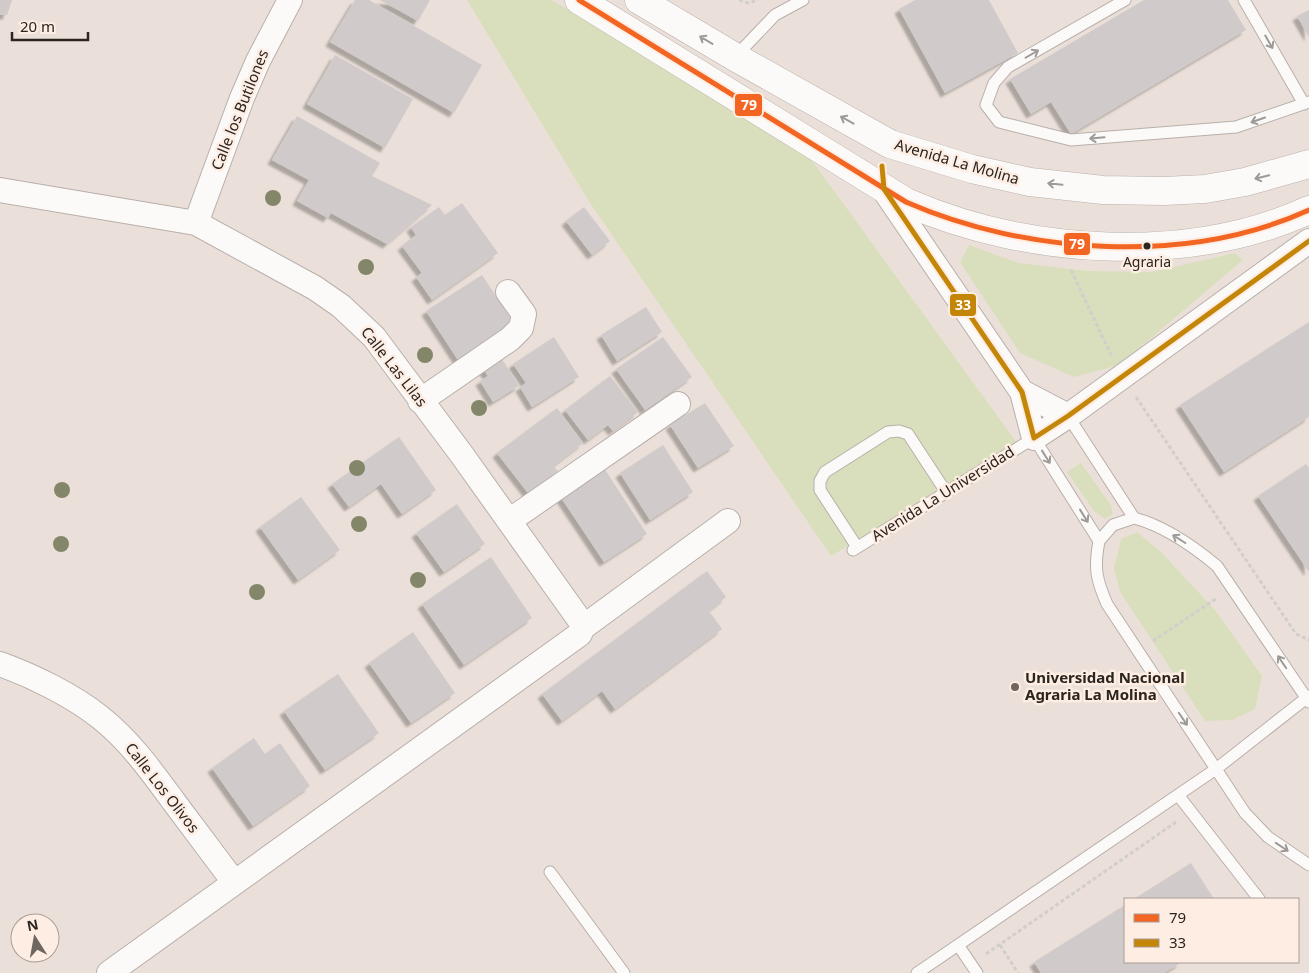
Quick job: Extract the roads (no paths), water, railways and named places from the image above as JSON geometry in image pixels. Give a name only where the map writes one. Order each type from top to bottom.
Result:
[{"type":"main road","points":[[579,0],[906,202],[931,213],[971,226],[1014,237],[1058,243],[1120,247],[1167,245],[1207,242],[1286,221],[1309,210]]},
{"type":"main road","name":"Avenida La Molina","points":[[639,0],[735,57],[890,144],[972,169],[1030,182],[1103,190],[1164,191],[1205,189],[1245,182],[1309,164]]},
{"type":"main road","points":[[884,189],[882,167],[890,144]]},
{"type":"street","name":"Calle los Butilones","points":[[196,223],[242,98],[258,61],[290,0]]},
{"type":"street","points":[[884,189],[1022,392],[1034,438]]},
{"type":"street","name":"Calle Las Lilas","points":[[0,190],[196,223],[315,288],[341,306],[374,337],[462,455],[581,622],[581,631]]},
{"type":"street","name":"Avenida La Universidad","points":[[1034,438],[1068,416],[1309,241]]},
{"type":"street","points":[[420,401],[510,339],[521,328],[524,314],[508,292]]},
{"type":"street","points":[[1022,392],[1068,416]]},
{"type":"street","points":[[509,521],[678,404]]},
{"type":"street","points":[[109,973],[581,631],[728,521]]},
{"type":"street","name":"Calle Los Olivos","points":[[0,664],[21,672],[63,693],[101,718],[148,766],[234,882]]},
{"type":"lane","points":[[735,57],[775,15],[804,0]]},
{"type":"lane","points":[[1125,0],[1008,67],[994,83],[986,105],[998,122],[1071,140],[1236,127],[1306,103],[1244,0]]},
{"type":"lane","points":[[1068,416],[1134,518]]},
{"type":"lane","name":"Avenida La Universidad","points":[[946,492],[908,434],[899,431],[888,432],[825,472],[820,481],[820,490],[855,549],[1034,438]]},
{"type":"lane","points":[[1034,438],[1099,541]]},
{"type":"lane","points":[[917,973],[1216,769],[1308,699],[1218,566],[1199,551],[1152,522],[1134,518],[1113,525],[1099,541],[1095,563],[1099,586],[1107,604],[1216,769],[1245,813],[1268,837],[1309,866]]},
{"type":"lane","points":[[1178,795],[1258,898]]},
{"type":"lane","points":[[550,872],[624,973]]},
{"type":"lane","points":[[958,945],[974,969]]},
{"type":"place","name":"Agraria","points":[[1147,246]]},
{"type":"place","name":"Universidad Nacional Agraria La Molina","points":[[1015,687]]}]
